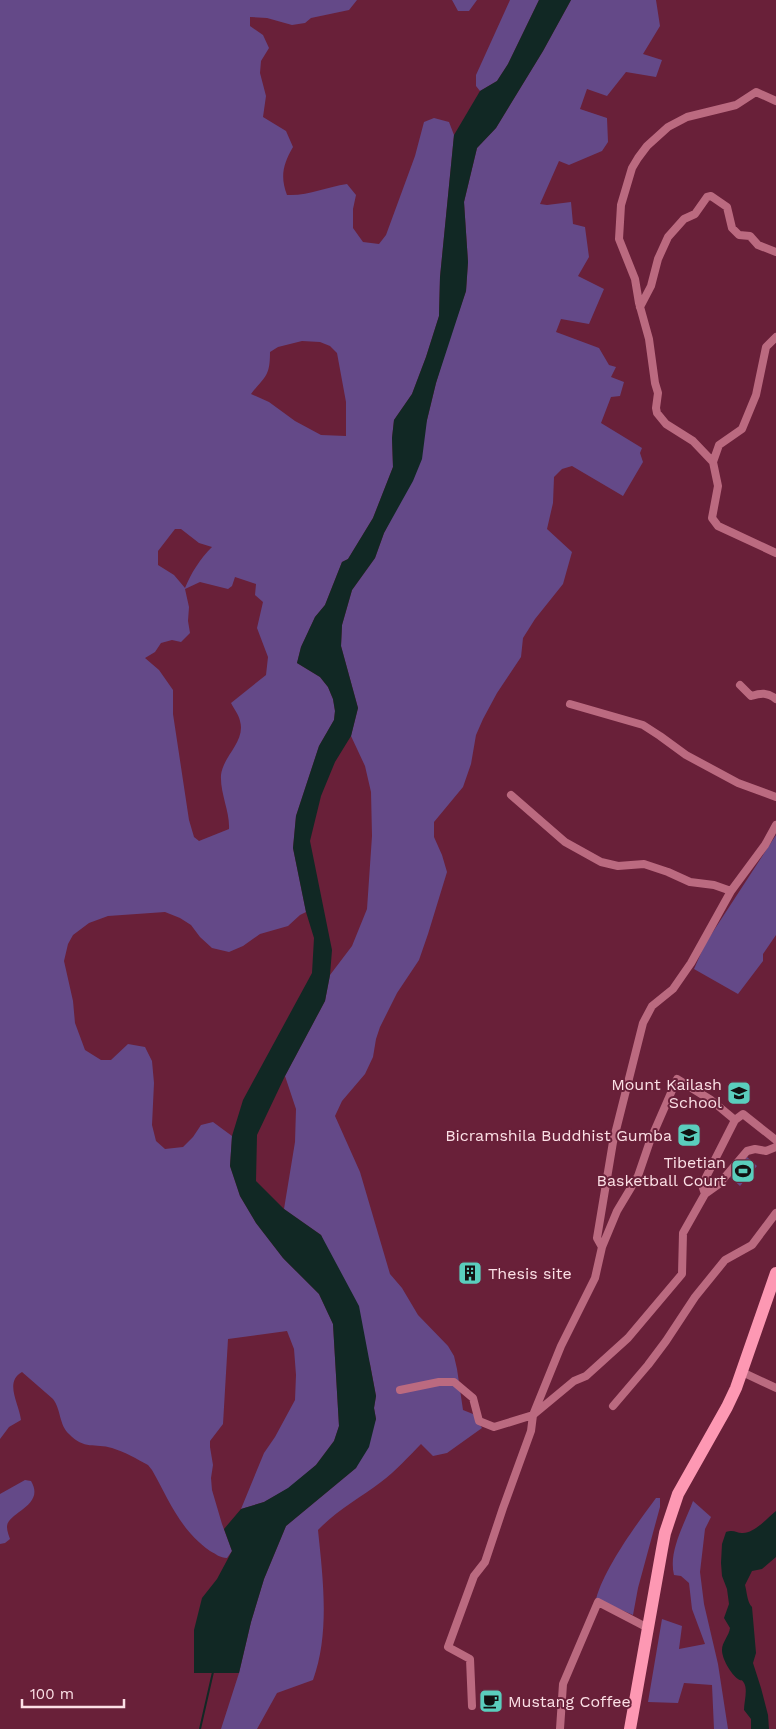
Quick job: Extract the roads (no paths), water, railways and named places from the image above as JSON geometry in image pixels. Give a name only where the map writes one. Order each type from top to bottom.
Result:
[{"type":"highway","points":[[630,1729],[665,1532],[678,1494],[727,1407],[742,1372],[776,1273]]},
{"type":"street","points":[[713,462],[693,441],[666,424],[659,417],[656,408],[658,393],[649,339],[635,279],[618,239],[622,205],[632,168],[648,146],[668,127],[687,116],[736,104],[756,92],[776,101]]},
{"type":"street","points":[[640,307],[651,286],[658,259],[668,237],[684,218],[695,214],[707,197],[711,196],[727,207],[732,228],[739,235],[750,236],[758,246],[776,252]]},
{"type":"street","points":[[776,337],[766,347],[756,396],[742,429],[719,445],[713,462],[718,486],[712,518],[718,526],[776,553]]},
{"type":"street","points":[[740,685],[751,696],[759,692],[770,694],[776,699]]},
{"type":"street","points":[[570,704],[643,725],[686,755],[720,774],[776,797]]},
{"type":"street","points":[[510,795],[565,842],[601,862],[618,866],[644,864],[690,882],[714,885],[731,891]]},
{"type":"street","points":[[602,1247],[596,1238],[613,1142],[643,1023],[652,1006],[673,989],[691,963],[731,891],[765,845],[776,824]]},
{"type":"street","points":[[472,1706],[470,1659],[448,1647],[474,1576],[485,1562],[502,1508],[531,1431],[533,1415],[562,1346],[595,1278],[602,1247],[617,1211],[638,1176],[650,1141],[677,1079],[711,1100],[735,1120]]},
{"type":"street","points":[[705,1194],[702,1185],[735,1120],[743,1114],[776,1140]]},
{"type":"street","points":[[400,1390],[439,1382],[454,1382],[473,1398],[479,1421],[494,1427],[533,1415],[574,1381],[586,1376],[628,1338],[682,1274],[683,1233],[705,1194],[719,1184],[747,1152],[755,1149],[766,1151],[776,1147]]},
{"type":"street","points":[[613,1406],[648,1365],[695,1297],[725,1260],[752,1245],[776,1213]]},
{"type":"street","points":[[742,1372],[776,1388]]},
{"type":"street","points":[[560,1729],[563,1684],[598,1602],[648,1628]]},
{"type":"waterway","points":[[200,1729],[213,1672]]},
{"type":"place","name":"Mount Kailash School","points":[[739,1093]]},
{"type":"place","name":"Bicramshila Buddhist Gumba","points":[[689,1135]]},
{"type":"place","name":"Tibetian Basketball Court","points":[[743,1171]]},
{"type":"place","name":"Thesis site","points":[[470,1273]]},
{"type":"place","name":"Mustang Coffee","points":[[491,1701]]}]
